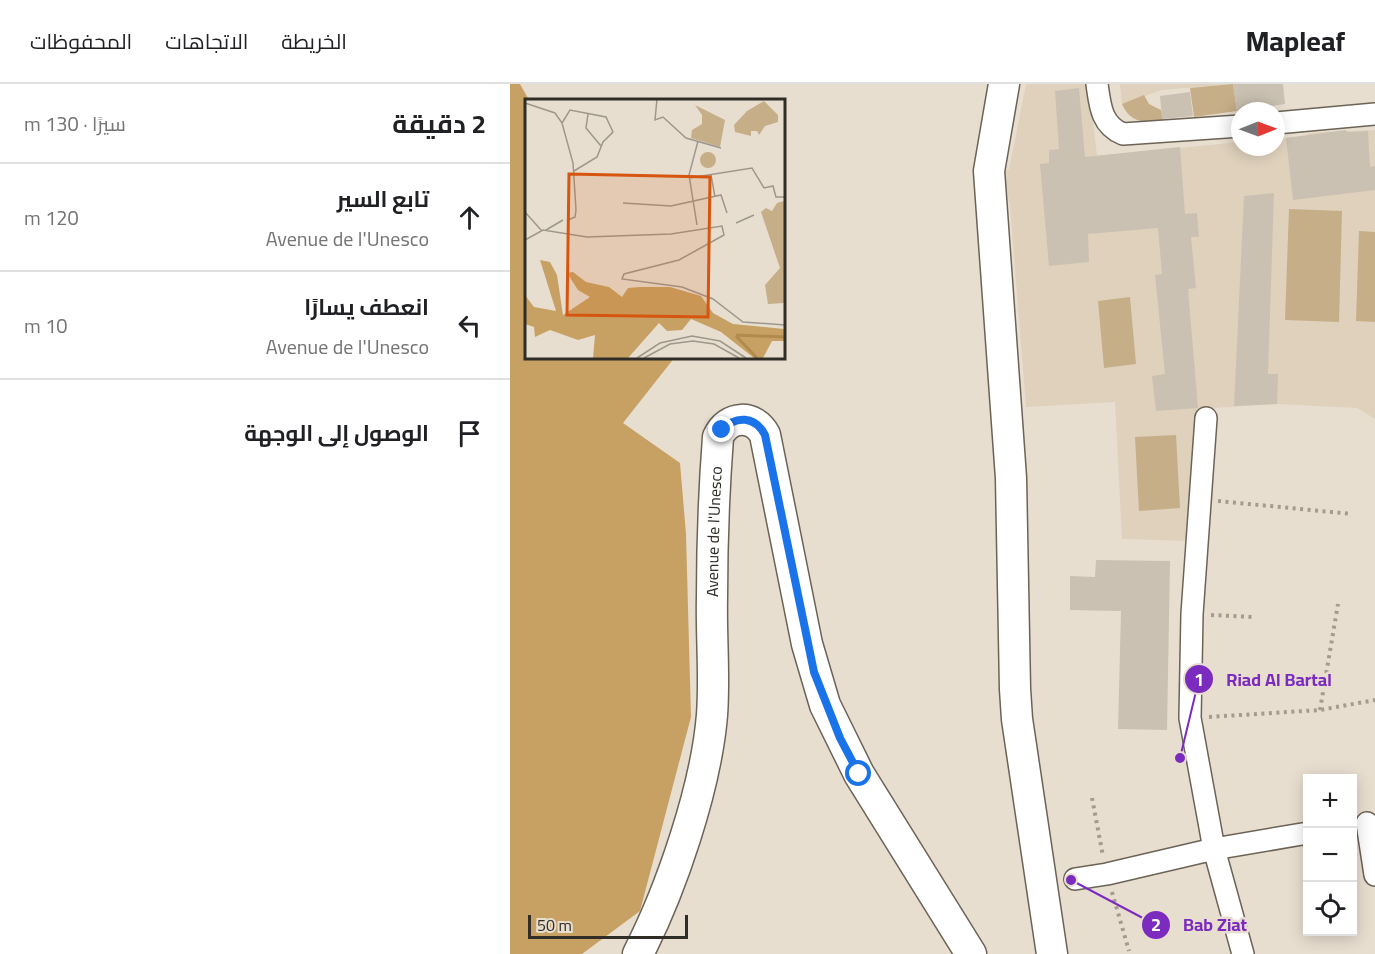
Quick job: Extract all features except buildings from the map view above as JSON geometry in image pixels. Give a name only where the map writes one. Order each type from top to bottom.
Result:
[{"type":"main road","points":[[1005,84],[991,152],[990,200],[1011,478],[1017,719],[1061,881],[1052,954]]},
{"type":"main road","name":"Avenue de l'Unesco","points":[[638,954],[659,913],[680,852],[704,759],[712,717],[712,597],[718,437],[727,425],[741,419],[756,423],[765,435],[807,644],[825,705],[859,774],[971,954]]},
{"type":"street","points":[[1097,84],[1102,115],[1112,127],[1124,134],[1231,127]]},
{"type":"street","points":[[1285,122],[1375,114]]},
{"type":"street","points":[[1206,418],[1192,614],[1190,718],[1214,849],[1243,954]]},
{"type":"street","points":[[1365,824],[1375,875]]},
{"type":"street","points":[[1061,881],[1107,874],[1214,849],[1303,834]]},
{"type":"path","points":[[1200,499],[1352,514]]},
{"type":"path","points":[[1320,710],[1338,604]]},
{"type":"path","points":[[1192,614],[1253,618]]},
{"type":"path","points":[[1190,718],[1320,710],[1375,700]]},
{"type":"shaded area","points":[[510,84],[520,84],[528,99],[525,99],[525,358],[674,358],[623,423],[680,463],[686,534],[691,717],[640,911],[582,954],[510,954]]},
{"type":"shaded area","points":[[1026,84],[1089,84],[1097,156],[1231,143],[1231,156],[1285,156],[1285,138],[1307,136],[1308,133],[1375,130],[1375,419],[1357,408],[1277,404],[1197,409],[1190,541],[1122,539],[1115,402],[1026,407],[1010,206],[1003,172],[1009,169]]},
{"type":"shaded area","points":[[1120,84],[1235,84],[1162,90],[1122,104]]},
{"type":"shaded area","points":[[1233,84],[1236,102],[1231,102],[1231,112],[1194,117],[1190,88]]},
{"type":"shaded area","points":[[1144,95],[1149,104],[1161,110],[1163,121],[1138,120],[1125,110],[1122,104]]},
{"type":"shaded area","points":[[1289,209],[1342,211],[1339,322],[1285,320]]},
{"type":"shaded area","points":[[1359,231],[1375,232],[1375,322],[1356,321]]},
{"type":"shaded area","points":[[1130,297],[1136,364],[1104,368],[1098,301]]},
{"type":"shaded area","points":[[1176,435],[1180,508],[1139,511],[1135,437]]},
{"type":"place","name":"Riad Al Bartal","points":[[1180,758]]},
{"type":"place","name":"Bab Ziat","points":[[1071,880]]},
{"type":"route","points":[[722,430],[733,421],[741,419],[756,423],[765,435],[786,547],[814,672],[825,705],[859,774]]}]
